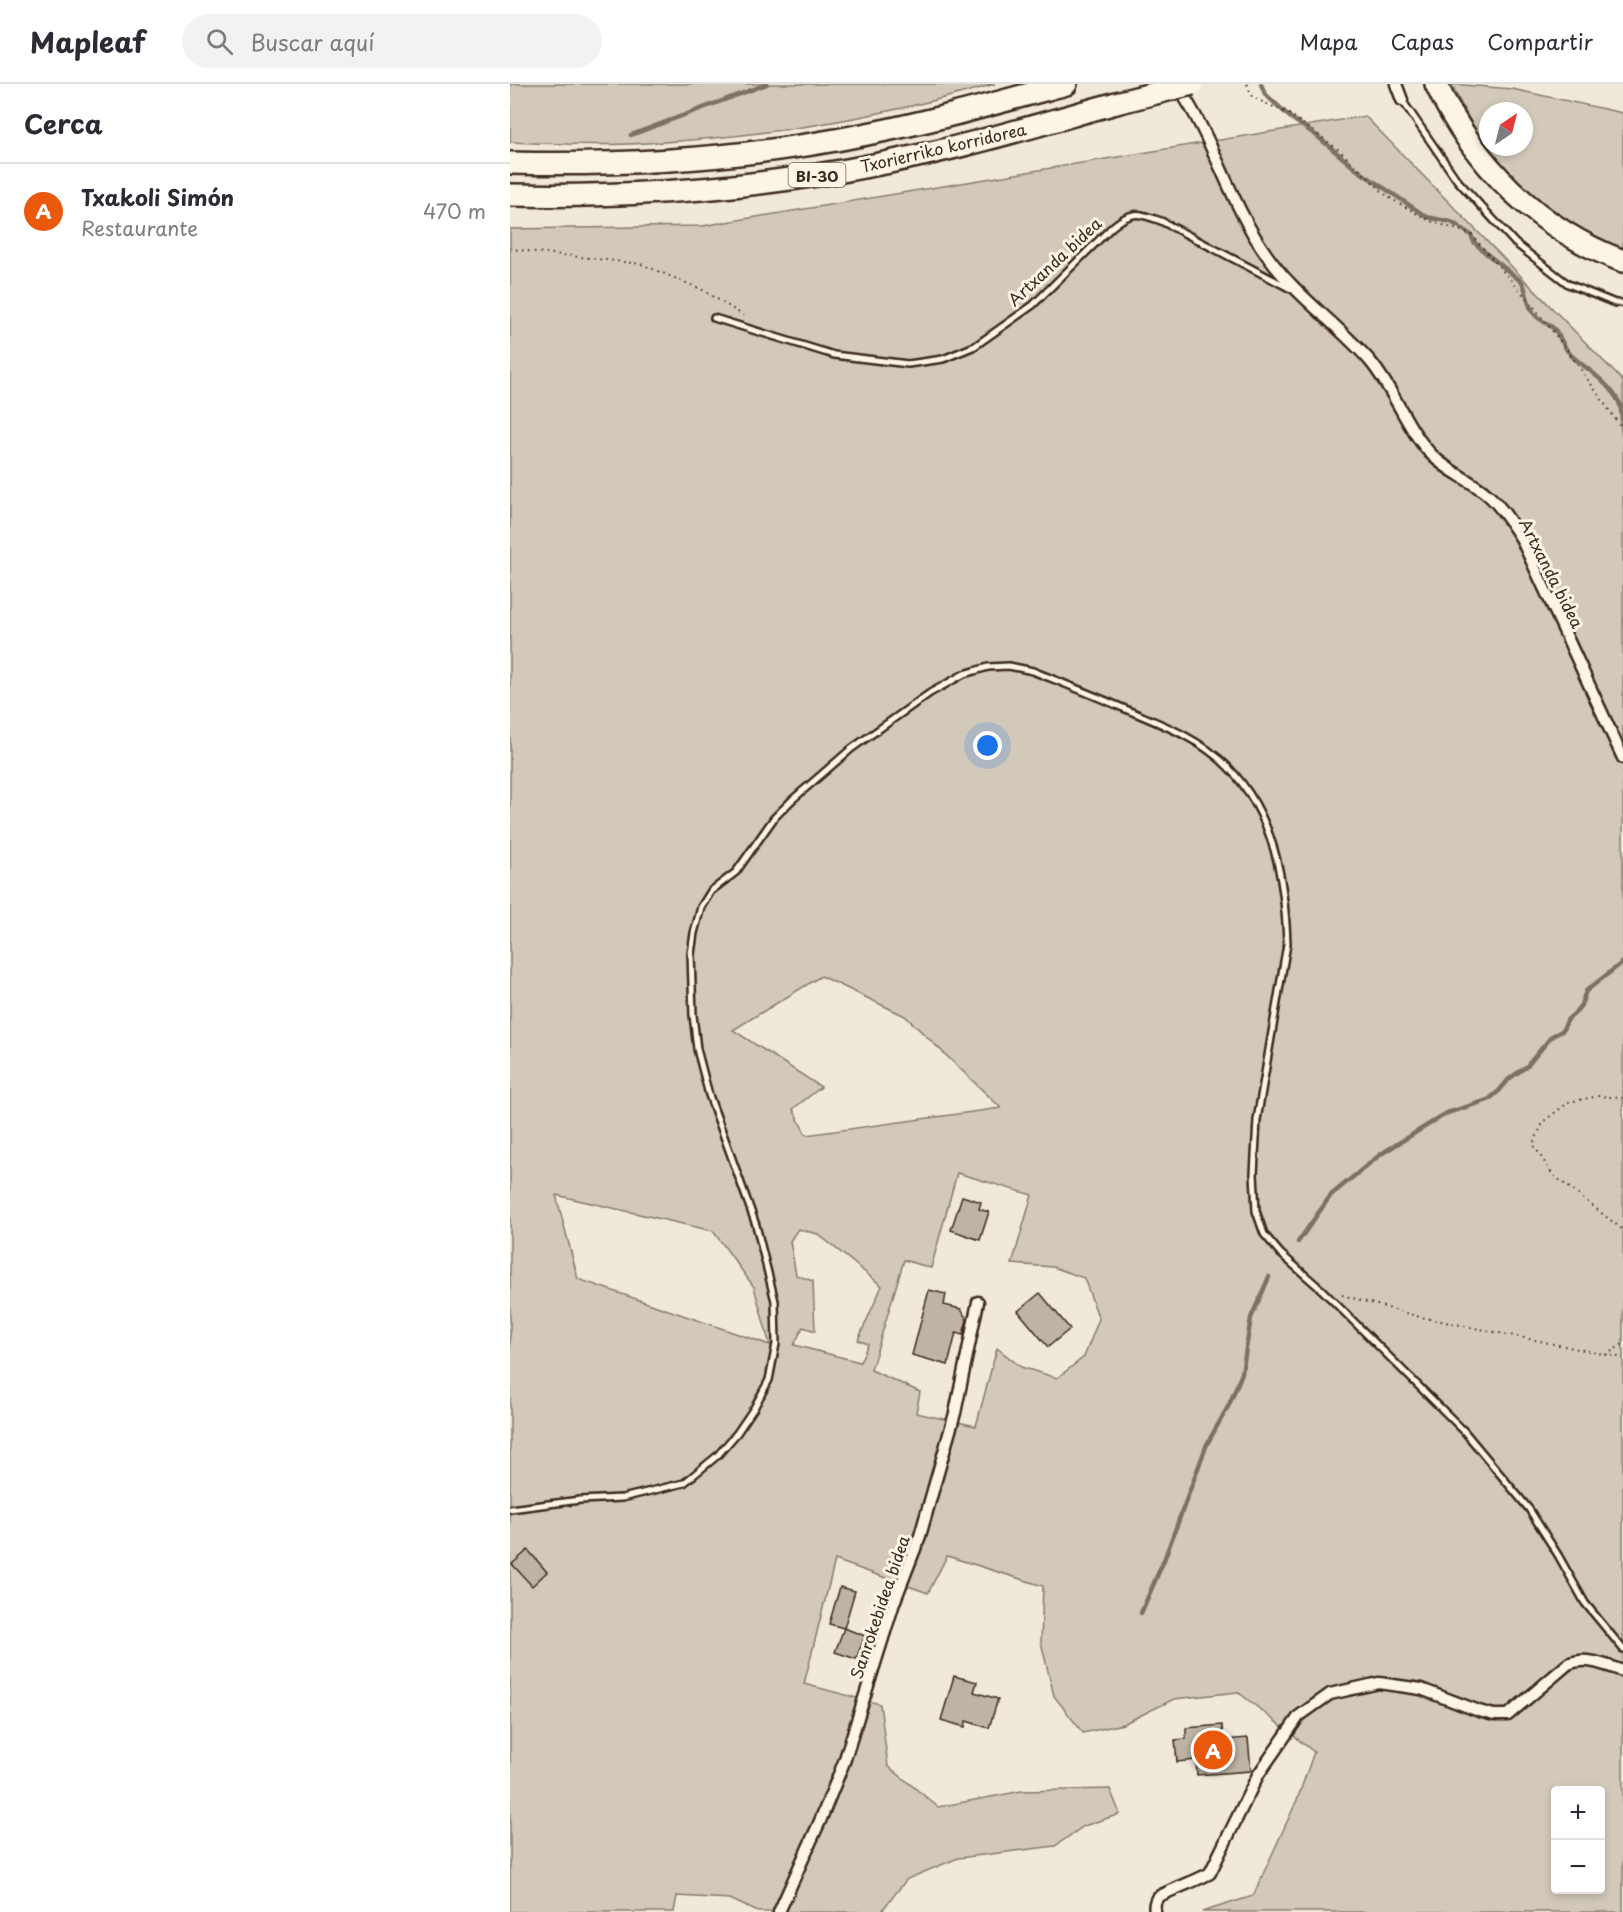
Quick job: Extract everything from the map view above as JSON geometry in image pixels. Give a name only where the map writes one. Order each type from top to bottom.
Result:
[{"type":"highway","name":"Txorierriko korridorea","points":[[510,164],[663,161],[771,150],[924,122],[1066,84]]},
{"type":"highway","name":"Txorierriko korridorea","points":[[510,195],[666,193],[825,174],[932,153],[1192,84]]},
{"type":"highway","points":[[1436,84],[1467,138],[1506,186],[1539,215],[1560,229],[1587,245],[1623,261]]},
{"type":"street","name":"Artxanda bidea","points":[[1176,84],[1193,107],[1242,215],[1266,255],[1301,294],[1370,361],[1385,380],[1432,455],[1487,494],[1501,509],[1521,538],[1623,758]]},
{"type":"street","points":[[1396,84],[1402,100]]},
{"type":"street","name":"Sanrokebidea bidea","points":[[779,1912],[844,1762],[894,1603],[923,1527],[955,1413],[978,1302]]},
{"type":"street","points":[[1155,1912],[1154,1905],[1162,1893],[1196,1881],[1210,1873],[1258,1775],[1299,1716],[1330,1694],[1379,1683],[1420,1689],[1479,1711],[1494,1715],[1508,1715],[1568,1664],[1577,1660],[1588,1660],[1623,1671]]},
{"type":"lane","points":[[1402,100],[1456,180],[1515,243],[1568,284],[1615,303],[1623,303]]},
{"type":"lane","name":"Artxanda bidea","points":[[714,318],[834,354],[908,364],[944,359],[975,346],[1034,304],[1125,216],[1141,214],[1161,221],[1301,294]]},
{"type":"lane","points":[[510,1509],[580,1500],[622,1498],[684,1483],[717,1456],[754,1408],[769,1380],[776,1344],[775,1301],[756,1225],[709,1095],[697,1049],[693,1015],[691,954],[701,907],[711,891],[736,872],[774,818],[821,773],[851,749],[930,693],[964,674],[988,667],[1009,666],[1033,671],[1170,728],[1202,746],[1227,766],[1242,783],[1258,809],[1276,854],[1284,892],[1287,944],[1257,1120],[1254,1174],[1256,1212],[1264,1234],[1281,1254],[1322,1290],[1464,1431],[1529,1509],[1558,1554],[1585,1603],[1623,1649]]},
{"type":"path","points":[[1247,84],[1252,97],[1291,115],[1339,150],[1388,197],[1430,221],[1471,234],[1534,307],[1623,430]]},
{"type":"path","points":[[510,249],[641,264],[701,289],[750,320]]},
{"type":"path","points":[[1623,1098],[1599,1096],[1569,1102],[1544,1121],[1533,1144],[1552,1174],[1623,1230]]},
{"type":"path","points":[[1322,1290],[1416,1316],[1623,1358]]},
{"type":"path","points":[[1606,1355],[1623,1344]]},
{"type":"shaded area","points":[[510,84],[995,84],[910,106],[823,124],[735,136],[596,145],[510,142]]},
{"type":"shaded area","points":[[1452,84],[1512,89],[1623,113],[1623,249],[1567,221],[1543,204],[1520,184],[1495,156],[1533,156],[1533,102],[1479,102],[1479,134]]},
{"type":"shaded area","points":[[1365,116],[1623,381],[1623,1912],[1202,1912],[1253,1896],[1297,1800],[1314,1752],[1238,1692],[1174,1699],[1123,1724],[1083,1733],[1054,1696],[1041,1642],[1043,1586],[947,1556],[928,1593],[835,1560],[804,1684],[880,1704],[888,1766],[938,1807],[1022,1791],[1110,1789],[1120,1814],[1084,1826],[1055,1846],[958,1858],[907,1879],[883,1909],[885,1912],[758,1912],[730,1899],[677,1896],[674,1912],[510,1912],[510,229],[702,226]],"holes":[[[821,976],[905,1016],[1001,1108],[806,1135],[793,1109],[821,1087],[733,1030]],[[957,1173],[1032,1195],[1012,1264],[1053,1267],[1084,1278],[1099,1319],[1084,1357],[1057,1378],[1021,1367],[997,1348],[976,1426],[916,1413],[920,1392],[871,1370],[904,1260],[931,1268]],[[556,1195],[713,1231],[754,1287],[770,1345],[578,1279]],[[798,1229],[818,1234],[882,1286],[858,1340],[868,1344],[860,1362],[794,1345],[803,1327],[815,1331],[813,1281],[796,1275],[790,1241]]]},
{"type":"building","points":[[962,1196],[981,1202],[979,1209],[989,1212],[980,1240],[951,1230]]},
{"type":"building","points":[[929,1290],[946,1294],[944,1305],[961,1309],[967,1320],[963,1335],[956,1333],[948,1365],[912,1355]]},
{"type":"building","points":[[1040,1293],[1070,1329],[1048,1347],[1018,1311]]},
{"type":"building","points":[[528,1550],[547,1572],[532,1586],[512,1564]]},
{"type":"building","points":[[840,1587],[855,1591],[844,1628],[829,1624]]},
{"type":"building","points":[[844,1628],[865,1636],[856,1659],[835,1652]]},
{"type":"building","points":[[954,1676],[977,1682],[974,1692],[998,1699],[989,1728],[966,1721],[965,1727],[941,1720]]},
{"type":"building","points":[[1222,1725],[1223,1740],[1248,1738],[1251,1771],[1197,1775],[1196,1760],[1177,1762],[1175,1740],[1186,1739],[1186,1728]]},
{"type":"waterway","points":[[631,135],[767,84]]},
{"type":"waterway","points":[[1261,84],[1265,94],[1291,118],[1317,136],[1356,169],[1427,217],[1451,222],[1458,226],[1471,235],[1474,242],[1487,254],[1522,282],[1536,316],[1553,328],[1570,354],[1604,382],[1619,402],[1623,434]]},
{"type":"waterway","points":[[1298,1242],[1331,1195],[1381,1154],[1447,1113],[1488,1100],[1499,1091],[1509,1079],[1527,1066],[1552,1036],[1562,1031],[1568,1019],[1581,1005],[1586,991],[1623,962]]},
{"type":"waterway","points":[[1141,1613],[1164,1560],[1207,1444],[1229,1405],[1242,1373],[1251,1318],[1269,1277]]},
{"type":"place","name":"Txakoli Simón","points":[[1213,1750]]}]
